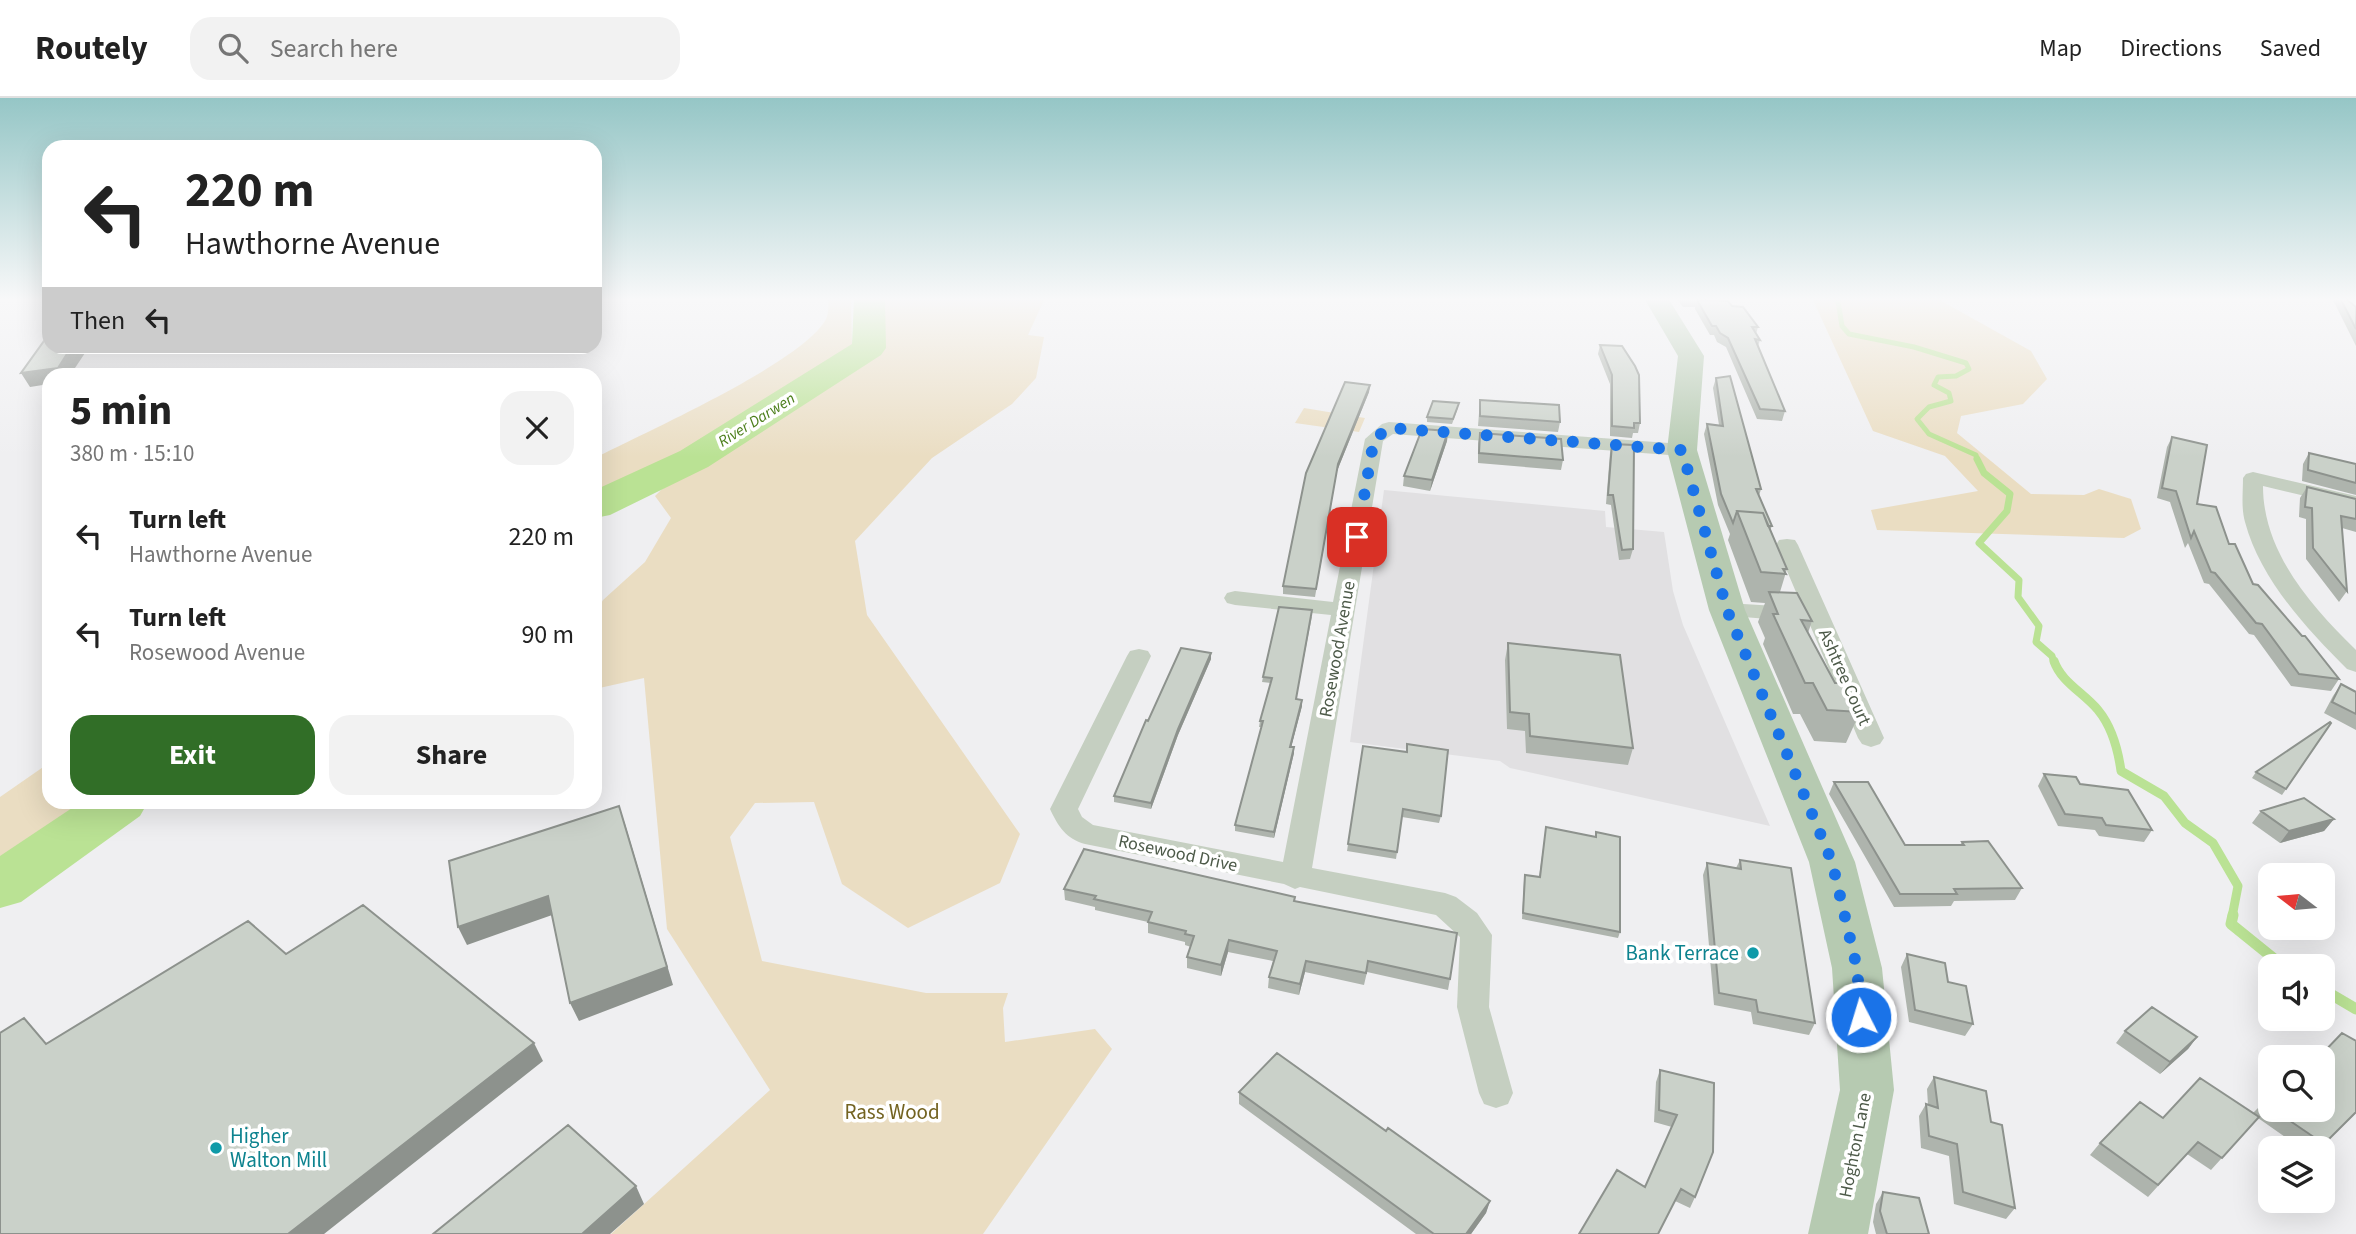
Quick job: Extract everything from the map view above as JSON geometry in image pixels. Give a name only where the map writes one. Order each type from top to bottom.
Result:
[{"type":"main road","name":"Hoghton Lane","points":[[1687,351],[1690,356],[1682,450],[1727,610],[1832,862],[1857,968],[1867,1090],[1838,1234]]},
{"type":"street","name":"Rosewood Avenue","points":[[1295,878],[1374,439],[1389,428],[1682,450]]},
{"type":"street","points":[[2356,502],[2253,478],[2254,519],[2271,562],[2339,648],[2356,664]]},
{"type":"street","name":"Ashtree Court","points":[[1787,545],[1871,738]]},
{"type":"street","points":[[1234,598],[1344,610]]},
{"type":"street","name":"Ashtree Court","points":[[1727,610],[1818,616]]},
{"type":"street","name":"Rosewood Drive","points":[[1139,656],[1064,809],[1071,823],[1085,834],[1295,878],[1445,905],[1466,920],[1476,935],[1473,1007],[1496,1093]]},
{"type":"shaded area","points":[[1384,490],[1605,511],[1606,527],[1664,532],[1673,591],[1683,625],[1770,826],[1510,768],[1500,761],[1350,742]]},
{"type":"green space","points":[[792,351],[844,351],[685,456],[602,493],[602,454],[720,395]]},
{"type":"green space","name":"Rass Wood","points":[[878,351],[1041,351],[1036,378],[1012,404],[932,458],[855,541],[867,615],[1020,834],[1000,883],[908,928],[842,884],[814,802],[755,803],[730,837],[762,961],[926,993],[1008,993],[1003,1008],[1005,1042],[1095,1029],[1112,1049],[983,1234],[611,1234],[770,1090],[667,929],[644,678],[602,687],[602,602],[645,562],[671,518],[655,496]]},
{"type":"green space","points":[[1836,351],[2031,351],[2047,379],[2023,404],[1961,416],[1957,433],[2031,494],[2084,495],[2099,489],[2131,499],[2141,529],[2124,538],[1877,530],[1871,510],[1978,491],[1945,456],[1873,431]]},
{"type":"green space","points":[[1304,408],[1365,418],[1359,432],[1295,423]]},
{"type":"green space","points":[[42,768],[42,809],[72,809],[0,860],[0,797]]},
{"type":"building","points":[[37,351],[42,351],[42,354],[67,354],[58,368],[42,368],[42,370],[21,373]]},
{"type":"building","points":[[1602,351],[1625,351],[1639,375],[1640,423],[1634,423],[1634,428],[1612,426],[1612,375]]},
{"type":"building","points":[[1734,351],[1760,351],[1785,411],[1760,409]]},
{"type":"building","points":[[1730,376],[1761,489],[1756,489],[1772,526],[1768,526],[1763,513],[1737,511],[1733,523],[1721,494],[1707,424],[1723,426],[1716,378]]},
{"type":"building","points":[[1345,382],[1370,385],[1338,464],[1316,589],[1283,586],[1306,473]]},
{"type":"building","points":[[1480,400],[1559,405],[1560,422],[1480,416]]},
{"type":"building","points":[[1433,401],[1459,403],[1453,419],[1427,417]]},
{"type":"building","points":[[1422,429],[1448,431],[1432,480],[1404,476]]},
{"type":"building","points":[[1480,433],[1561,439],[1563,460],[1479,453]]},
{"type":"building","points":[[2172,437],[2207,445],[2197,504],[2216,507],[2229,544],[2235,544],[2253,584],[2258,585],[2302,636],[2305,636],[2339,679],[2299,674],[2262,624],[2256,623],[2215,573],[2211,572],[2194,531],[2191,538],[2176,491],[2162,488]]},
{"type":"building","points":[[1612,444],[1634,445],[1633,549],[1622,550],[1613,495],[1608,495]]},
{"type":"building","points":[[2309,453],[2356,464],[2356,483],[2308,470]]},
{"type":"building","points":[[2307,487],[2356,499],[2356,519],[2341,516],[2347,591],[2313,548],[2312,508],[2305,507]]},
{"type":"building","points":[[1737,511],[1763,513],[1787,569],[1783,569],[1786,574],[1761,572]]},
{"type":"building","points":[[1769,592],[1797,593],[1812,621],[1801,620],[1835,683],[1844,683],[1860,712],[1827,710],[1813,683],[1805,683],[1773,614],[1778,614]]},
{"type":"building","points":[[1279,607],[1312,610],[1296,699],[1302,700],[1290,747],[1294,747],[1274,832],[1235,825],[1272,678],[1263,677]]},
{"type":"building","points":[[1508,643],[1620,655],[1633,748],[1530,736],[1529,714],[1510,712]]},
{"type":"building","points":[[1181,648],[1211,653],[1178,729],[1151,803],[1114,796],[1146,720],[1148,721]]},
{"type":"building","points":[[2341,684],[2356,692],[2356,714],[2332,702]]},
{"type":"building","points":[[2330,722],[2286,789],[2256,772]]},
{"type":"building","points":[[1407,744],[1448,750],[1441,816],[1403,809],[1397,852],[1348,844],[1363,746],[1407,752]]},
{"type":"building","points":[[2044,774],[2076,777],[2080,784],[2128,790],[2152,830],[2106,825],[2102,818],[2065,814]]},
{"type":"building","points":[[1834,782],[1868,782],[1905,845],[1964,845],[1962,842],[1988,841],[2022,888],[1954,889],[1957,894],[1900,894]]},
{"type":"building","points":[[2304,798],[2334,819],[2289,831],[2261,811]]},
{"type":"building","points":[[619,806],[667,967],[570,1003],[548,896],[458,927],[449,861]]},
{"type":"building","points":[[1546,827],[1596,837],[1596,832],[1620,837],[1620,932],[1523,913],[1525,875],[1540,877]]},
{"type":"building","points":[[1084,849],[1295,897],[1294,901],[1457,933],[1450,979],[1368,961],[1366,973],[1306,961],[1300,984],[1269,977],[1277,951],[1229,940],[1221,965],[1187,957],[1194,936],[1185,934],[1186,931],[1148,922],[1152,912],[1064,889]]},
{"type":"building","name":"Bank Terrace","points":[[1740,860],[1791,868],[1815,1023],[1758,1012],[1756,1000],[1719,993],[1707,863],[1741,869]]},
{"type":"building","name":"Higher Walton Mill","points":[[363,905],[534,1043],[288,1234],[0,1234],[0,1033],[24,1018],[46,1044],[248,921],[286,954]]},
{"type":"building","points":[[1907,954],[1945,963],[1948,982],[1966,986],[1973,1024],[1915,1010]]},
{"type":"building","points":[[2152,1007],[2197,1037],[2170,1062],[2125,1031]]},
{"type":"building","points":[[2342,1033],[2356,1041],[2356,1112],[2332,1136],[2312,1136],[2292,1122],[2335,1122],[2335,1045],[2330,1045]]},
{"type":"building","points":[[1277,1053],[1490,1201],[1466,1234],[1434,1234],[1239,1092]]},
{"type":"building","points":[[1660,1070],[1714,1083],[1713,1152],[1695,1197],[1681,1189],[1658,1234],[1579,1234],[1617,1170],[1645,1187],[1677,1115],[1659,1110]]},
{"type":"building","points":[[1934,1077],[1986,1091],[1991,1122],[2002,1125],[2015,1208],[1963,1192],[1957,1144],[1929,1136],[1926,1104],[1938,1108]]},
{"type":"building","points":[[2200,1078],[2258,1116],[2222,1158],[2198,1142],[2158,1185],[2100,1143],[2140,1102],[2163,1118]]},
{"type":"building","points":[[568,1125],[636,1186],[582,1234],[433,1234]]},
{"type":"building","points":[[1883,1192],[1919,1198],[1929,1234],[1887,1234],[1880,1211]]},
{"type":"waterway","name":"River Darwen","points":[[602,503],[694,459],[864,351]]},
{"type":"waterway","points":[[1927,351],[1966,363],[1969,369],[1956,376],[1938,377],[1934,385],[1949,393],[1951,401],[1929,407],[1917,419],[1929,434],[1976,455],[1977,460]]},
{"type":"waterway","points":[[1977,459],[1984,473],[2010,494],[2007,511],[1979,543],[2019,580],[2018,597],[2039,626],[2036,642],[2052,656],[2054,663]]},
{"type":"waterway","points":[[2054,661],[2062,675],[2103,717],[2114,739],[2121,771],[2164,796],[2185,823],[2213,843],[2238,886],[2232,917]]},
{"type":"waterway","name":"River Darwen","points":[[0,886],[110,809]]},
{"type":"waterway","points":[[2233,915],[2231,924],[2268,954]]},
{"type":"waterway","points":[[2335,997],[2356,1009]]},
{"type":"place","name":"Bank Terrace","points":[[1753,953]]},
{"type":"place","name":"Higher Walton Mill","points":[[216,1148]]},
{"type":"route","points":[[1357,537],[1374,439],[1389,428],[1682,450],[1727,610],[1832,862],[1857,968],[1861,1017]]}]
